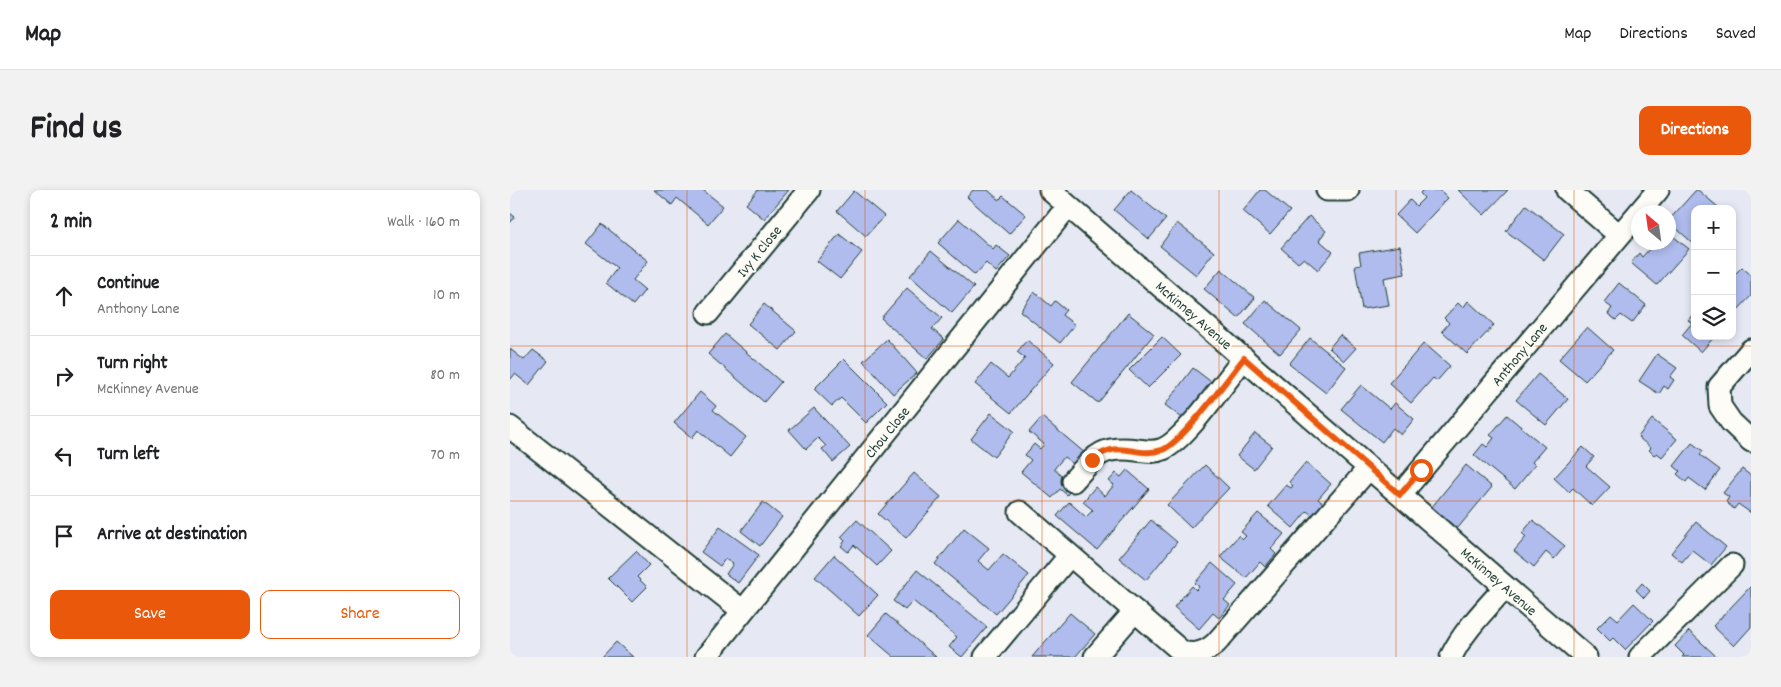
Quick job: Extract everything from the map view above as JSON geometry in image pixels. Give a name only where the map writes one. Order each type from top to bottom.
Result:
[{"type":"street","name":"Ivy K Close","points":[[708,313],[810,190]]},
{"type":"street","name":"McKinney Avenue","points":[[1050,190],[1586,657]]},
{"type":"street","points":[[1327,190],[1348,190]]},
{"type":"street","points":[[1567,190],[1620,235]]},
{"type":"street","name":"Anthony Lane","points":[[1400,495],[1658,190]]},
{"type":"street","name":"Chou Close","points":[[706,657],[1068,206]]},
{"type":"street","points":[[1751,350],[1720,387],[1720,406],[1732,422],[1751,441]]},
{"type":"street","points":[[1073,481],[1092,460],[1112,449],[1155,451],[1172,444],[1184,433],[1244,358]]},
{"type":"street","points":[[510,427],[743,611]]},
{"type":"street","points":[[1020,512],[1181,651],[1199,653],[1211,648],[1216,643],[1369,468]]},
{"type":"street","points":[[985,657],[1070,555]]},
{"type":"street","points":[[1640,657],[1732,565]]},
{"type":"street","points":[[1450,657],[1456,645],[1505,586]]},
{"type":"street","points":[[1095,657],[1135,611]]},
{"type":"building","points":[[654,190],[703,190],[723,206],[708,224],[677,198],[672,205]]},
{"type":"building","points":[[758,190],[789,190],[764,219],[746,204]]},
{"type":"building","points":[[973,190],[988,190],[999,200],[1003,196],[1026,215],[1009,234],[967,197]]},
{"type":"building","points":[[1131,190],[1166,219],[1149,239],[1114,210]]},
{"type":"building","points":[[1260,190],[1265,190],[1290,211],[1270,234],[1243,211]]},
{"type":"building","points":[[1423,190],[1440,190],[1448,198],[1415,233],[1396,215],[1410,200],[1416,206],[1424,198],[1420,193]]},
{"type":"building","points":[[1458,190],[1508,190],[1484,215]]},
{"type":"building","points":[[1696,190],[1716,205],[1691,205],[1691,241],[1676,228],[1676,212]]},
{"type":"building","points":[[854,191],[884,216],[866,236],[837,211]]},
{"type":"building","points":[[1526,205],[1564,234],[1544,260],[1506,231]]},
{"type":"building","points":[[510,213],[515,217],[510,223]]},
{"type":"building","points":[[1309,216],[1326,231],[1319,240],[1333,252],[1318,270],[1304,258],[1298,263],[1281,248]]},
{"type":"building","points":[[959,219],[993,249],[996,245],[1010,256],[996,272],[986,263],[975,275],[938,243]]},
{"type":"building","points":[[1177,223],[1214,252],[1196,275],[1160,246]]},
{"type":"building","points":[[602,224],[648,261],[633,280],[645,290],[633,305],[606,283],[617,268],[586,244]]},
{"type":"building","points":[[839,234],[862,252],[840,279],[817,261]]},
{"type":"building","points":[[1676,238],[1689,249],[1657,285],[1631,263],[1639,253],[1642,257],[1648,250],[1676,250]]},
{"type":"building","points":[[1400,246],[1405,274],[1384,278],[1389,305],[1362,309],[1355,266],[1361,265],[1359,253]]},
{"type":"building","points":[[931,251],[974,287],[952,313],[910,276]]},
{"type":"building","points":[[1742,267],[1751,275],[1751,296],[1736,312],[1736,295],[1736,273]]},
{"type":"building","points":[[1221,269],[1255,298],[1238,318],[1204,289]]},
{"type":"building","points":[[1619,283],[1646,305],[1632,323],[1621,315],[1616,320],[1608,314],[1612,308],[1604,302]]},
{"type":"building","points":[[907,288],[942,318],[932,329],[944,339],[927,359],[881,318]]},
{"type":"building","points":[[1034,292],[1051,306],[1055,301],[1066,310],[1062,315],[1075,325],[1060,343],[1020,311]]},
{"type":"building","points":[[1265,300],[1301,330],[1280,354],[1245,324]]},
{"type":"building","points":[[1468,301],[1494,325],[1467,354],[1442,331],[1449,323],[1444,318],[1458,303],[1463,308]]},
{"type":"building","points":[[764,304],[796,331],[780,350],[748,324]]},
{"type":"building","points":[[1128,313],[1154,334],[1098,403],[1072,382]]},
{"type":"building","points":[[1691,324],[1691,340],[1712,340],[1701,352],[1682,335]]},
{"type":"building","points":[[1587,327],[1613,350],[1585,381],[1559,359]]},
{"type":"building","points":[[725,334],[781,382],[764,402],[708,354]]},
{"type":"building","points":[[1340,335],[1356,348],[1344,361],[1329,348]]},
{"type":"building","points":[[1162,337],[1181,355],[1148,388],[1129,370]]},
{"type":"building","points":[[1310,338],[1346,367],[1326,393],[1289,364]]},
{"type":"building","points":[[887,339],[917,373],[893,394],[863,361]]},
{"type":"building","points":[[1027,340],[1054,363],[1011,413],[975,384],[991,364],[1008,378],[1025,358],[1017,352]]},
{"type":"building","points":[[1424,343],[1450,366],[1437,381],[1433,378],[1411,403],[1389,383]]},
{"type":"building","points":[[510,349],[524,360],[533,350],[548,361],[529,385],[515,374],[510,380]]},
{"type":"building","points":[[1657,354],[1677,368],[1670,377],[1674,380],[1668,389],[1664,386],[1659,394],[1639,381]]},
{"type":"building","points":[[844,359],[887,402],[866,423],[841,398],[832,406],[814,389]]},
{"type":"building","points":[[1193,368],[1214,384],[1186,421],[1165,405]]},
{"type":"building","points":[[1538,374],[1568,399],[1546,425],[1516,400]]},
{"type":"building","points":[[1361,385],[1390,409],[1395,403],[1414,419],[1401,435],[1393,428],[1382,442],[1341,409]]},
{"type":"building","points":[[700,392],[716,406],[713,410],[746,437],[730,457],[698,430],[692,438],[674,423]]},
{"type":"building","points":[[814,408],[850,447],[833,462],[822,449],[826,446],[818,438],[806,449],[789,430]]},
{"type":"building","points":[[991,413],[1014,431],[994,457],[971,439]]},
{"type":"building","points":[[1507,415],[1545,447],[1532,462],[1535,465],[1515,489],[1474,455],[1483,444],[1487,447],[1494,438],[1490,435]]},
{"type":"building","points":[[1042,417],[1086,454],[1076,466],[1064,457],[1054,469],[1074,486],[1067,495],[1060,489],[1052,498],[1021,472],[1031,460],[1025,455],[1034,444],[1040,449],[1044,444],[1029,432]]},
{"type":"building","points":[[1652,419],[1677,439],[1662,457],[1657,453],[1654,455],[1649,450],[1651,448],[1638,437]]},
{"type":"building","points":[[1255,433],[1272,446],[1254,469],[1237,456]]},
{"type":"building","points":[[1692,443],[1703,451],[1700,455],[1720,470],[1705,490],[1689,478],[1686,482],[1677,474],[1680,471],[1674,466]]},
{"type":"building","points":[[1583,447],[1594,457],[1586,466],[1610,487],[1592,506],[1573,488],[1569,492],[1554,478]]},
{"type":"building","points":[[1306,462],[1331,484],[1318,499],[1324,504],[1313,516],[1307,511],[1293,528],[1268,506],[1286,485],[1291,488],[1293,486],[1289,482]]},
{"type":"building","points":[[1205,465],[1229,488],[1191,528],[1167,505]]},
{"type":"building","points":[[1466,465],[1492,487],[1457,529],[1431,508]]},
{"type":"building","points":[[1742,469],[1751,476],[1751,513],[1738,504],[1734,509],[1726,502],[1729,497],[1723,493]]},
{"type":"building","points":[[1127,470],[1149,489],[1097,550],[1057,516],[1069,502],[1086,517],[1093,510],[1083,502],[1095,487],[1105,496],[1114,485],[1109,481],[1116,473],[1121,477]]},
{"type":"building","points":[[914,473],[941,497],[906,538],[878,514]]},
{"type":"building","points":[[763,502],[782,517],[760,546],[741,531]]},
{"type":"building","points":[[1258,513],[1284,534],[1271,549],[1276,554],[1265,567],[1260,562],[1246,578],[1220,557],[1239,535],[1243,539],[1246,536],[1241,532]]},
{"type":"building","points":[[857,520],[891,551],[877,566],[854,545],[848,552],[841,546],[845,541],[841,537]]},
{"type":"building","points":[[1151,520],[1177,542],[1146,580],[1119,558]]},
{"type":"building","points":[[1533,520],[1565,546],[1554,559],[1546,552],[1534,567],[1514,551],[1526,537],[1522,533]]},
{"type":"building","points":[[1696,522],[1726,547],[1711,565],[1692,550],[1682,562],[1671,553]]},
{"type":"building","points":[[720,527],[759,555],[738,583],[726,574],[733,564],[725,559],[720,566],[701,552]]},
{"type":"building","points":[[964,528],[989,548],[978,561],[989,570],[1003,554],[1029,575],[996,614],[935,564]]},
{"type":"building","points":[[636,551],[649,565],[637,577],[647,587],[632,602],[608,578]]},
{"type":"building","points":[[834,555],[878,595],[859,616],[815,577]]},
{"type":"building","points":[[1212,563],[1237,585],[1224,600],[1230,605],[1219,618],[1213,613],[1199,629],[1174,607],[1192,586],[1196,590],[1199,587],[1195,583]]},
{"type":"building","points":[[917,570],[987,627],[962,657],[949,647],[957,637],[913,601],[905,610],[893,601]]},
{"type":"building","points":[[1642,583],[1650,591],[1644,598],[1636,590]]},
{"type":"building","points":[[1751,586],[1751,627],[1734,646],[1713,626]]},
{"type":"building","points":[[1634,603],[1653,621],[1625,650],[1613,638],[1610,641],[1597,628],[1611,614],[1618,620]]},
{"type":"building","points":[[1070,613],[1095,634],[1075,657],[1032,657]]},
{"type":"building","points":[[886,614],[936,657],[894,657],[868,635]]},
{"type":"building","points":[[1689,631],[1717,657],[1682,657],[1684,655],[1675,646]]},
{"type":"building","points":[[616,642],[633,657],[602,657]]},
{"type":"route","points":[[1092,460],[1112,449],[1119,448],[1150,452],[1161,450],[1172,444],[1184,433],[1244,358],[1400,495],[1421,470]]}]
